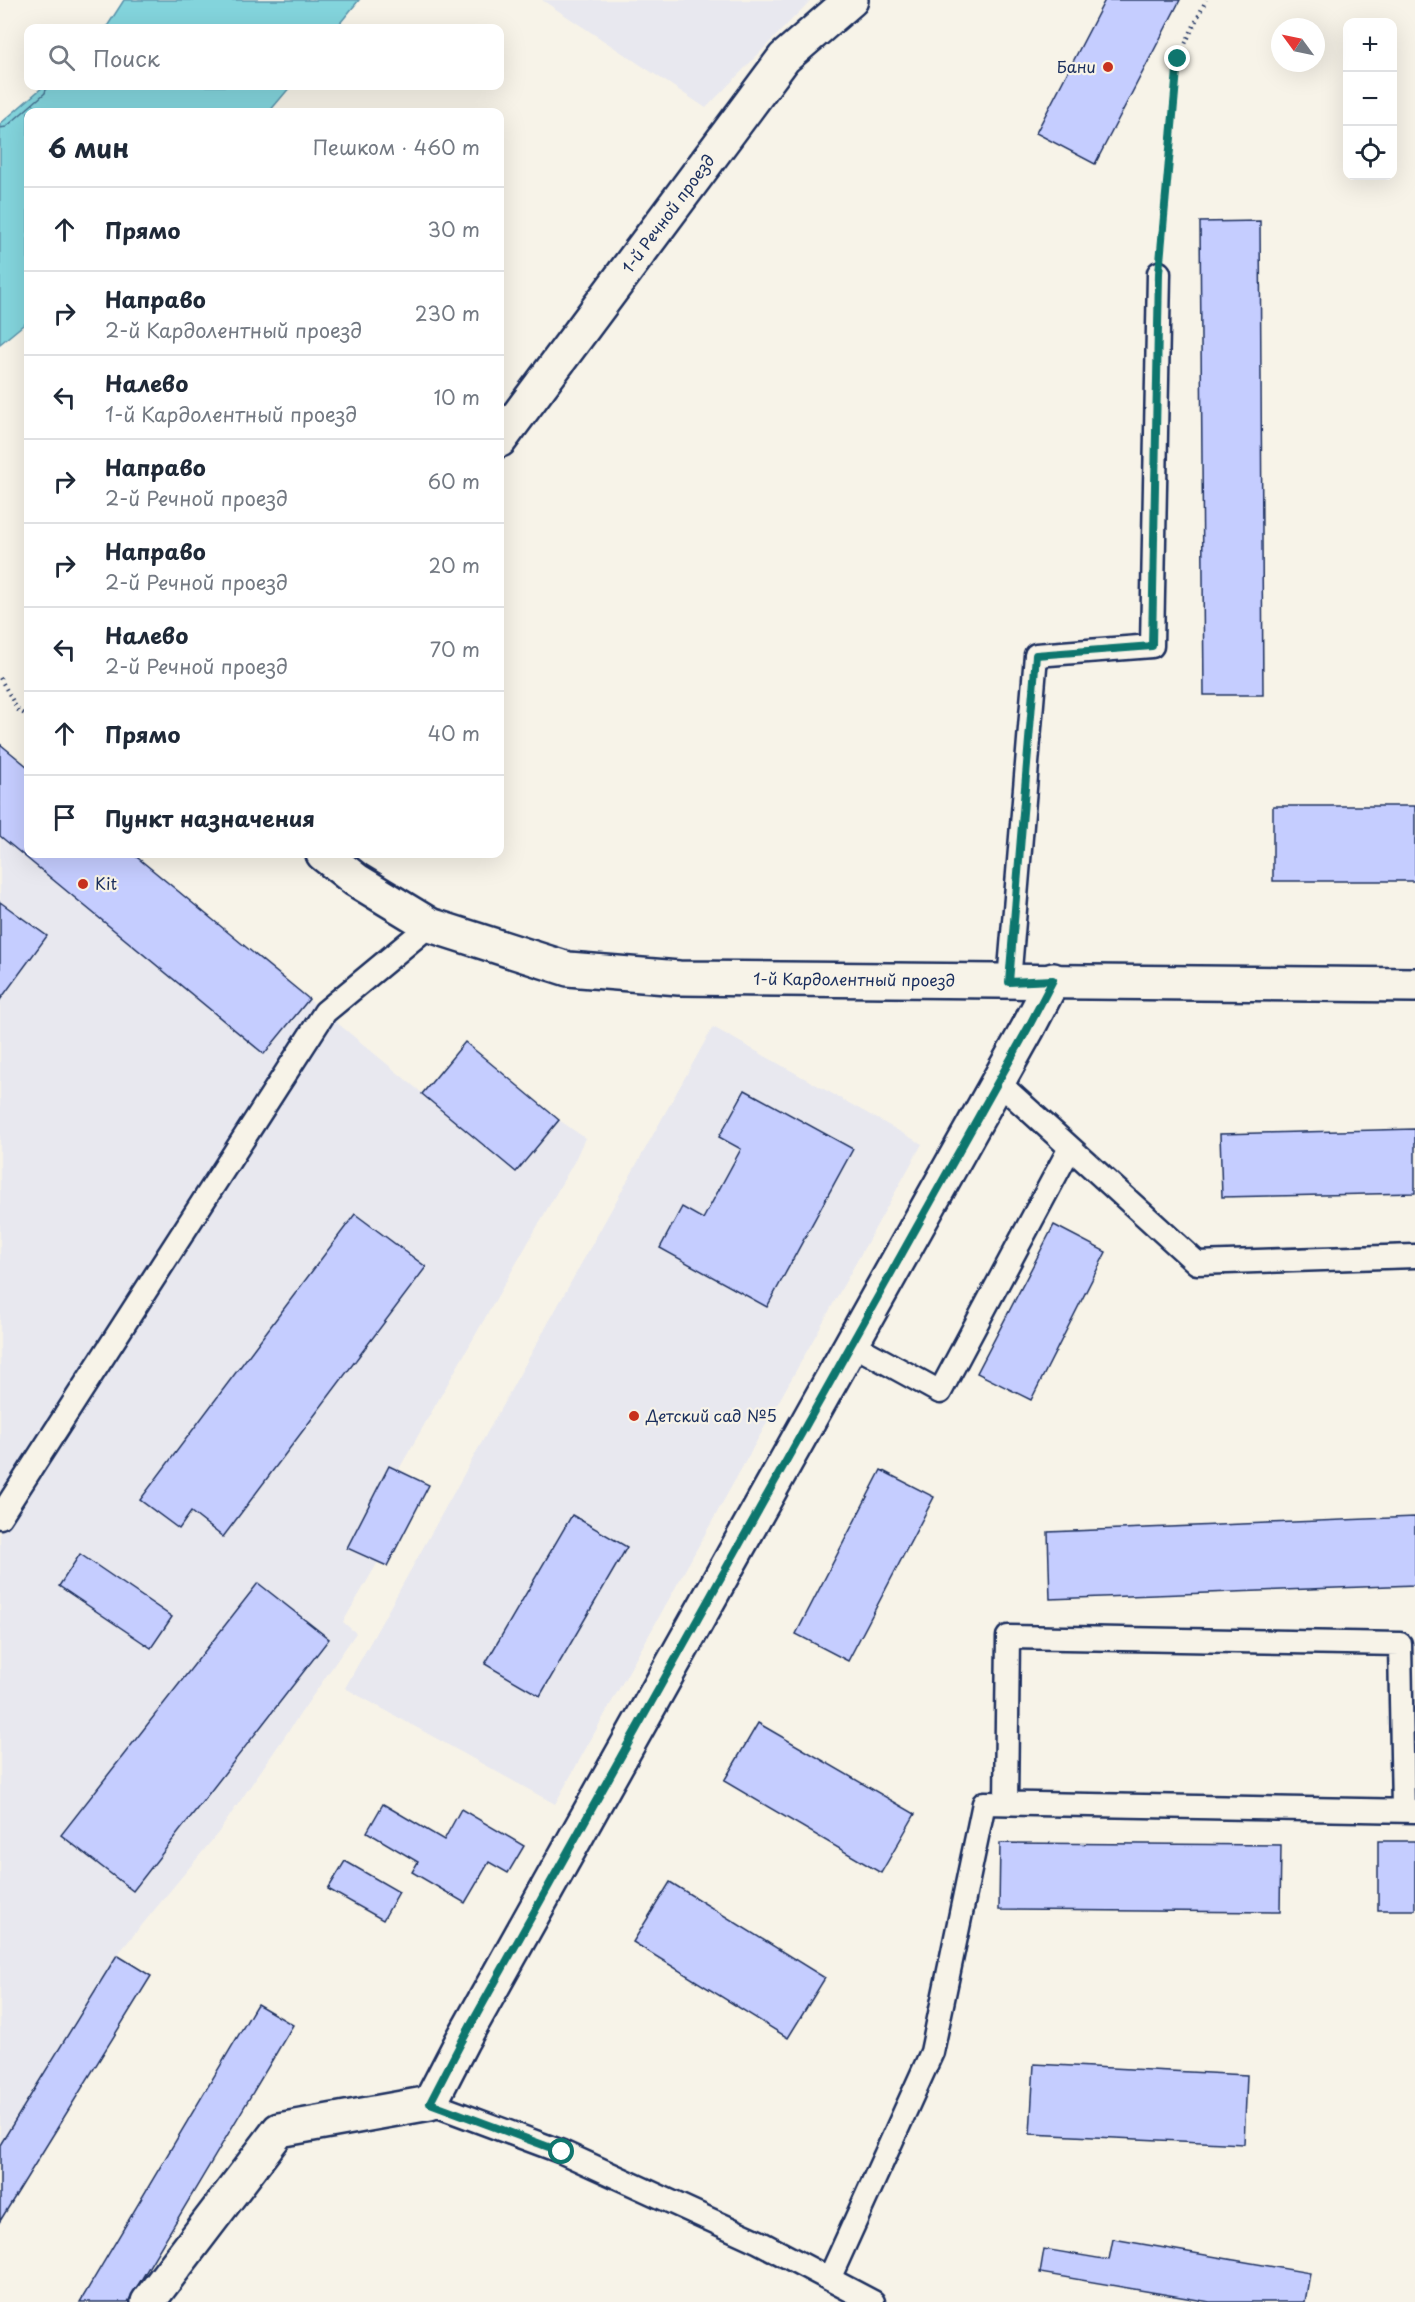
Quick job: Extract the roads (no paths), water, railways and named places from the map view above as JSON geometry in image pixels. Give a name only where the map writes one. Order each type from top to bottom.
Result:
[{"type":"street","name":"1-й Речной проезд","points":[[504,435],[784,58],[851,0]]},
{"type":"street","name":"1-й Кардолентный проезд","points":[[328,858],[356,880],[429,925],[568,969],[679,978],[1415,985]]},
{"type":"street","points":[[148,2302],[279,2130],[430,2103],[462,2041],[1053,980]]},
{"type":"lane","points":[[1009,982],[1036,655],[1152,646],[1159,273]]},
{"type":"lane","points":[[0,1517],[325,1012],[429,925]]},
{"type":"lane","points":[[998,1082],[1197,1263],[1415,1256]]},
{"type":"lane","points":[[852,1344],[939,1392],[1070,1148]]},
{"type":"lane","points":[[829,2279],[932,2052],[984,1803],[1409,1810],[1400,1644],[1008,1637],[1006,1803]]},
{"type":"lane","points":[[430,2103],[562,2152],[759,2242],[873,2302]]},
{"type":"water","points":[[124,0],[359,0],[339,24],[109,24]]},
{"type":"water","points":[[39,90],[288,90],[272,108],[24,108],[24,324],[0,344],[0,124]]},
{"type":"place","name":"Бани","points":[[1108,67]]},
{"type":"place","name":"Kit","points":[[83,884]]},
{"type":"place","name":"Детский сад №5","points":[[634,1416]]}]
